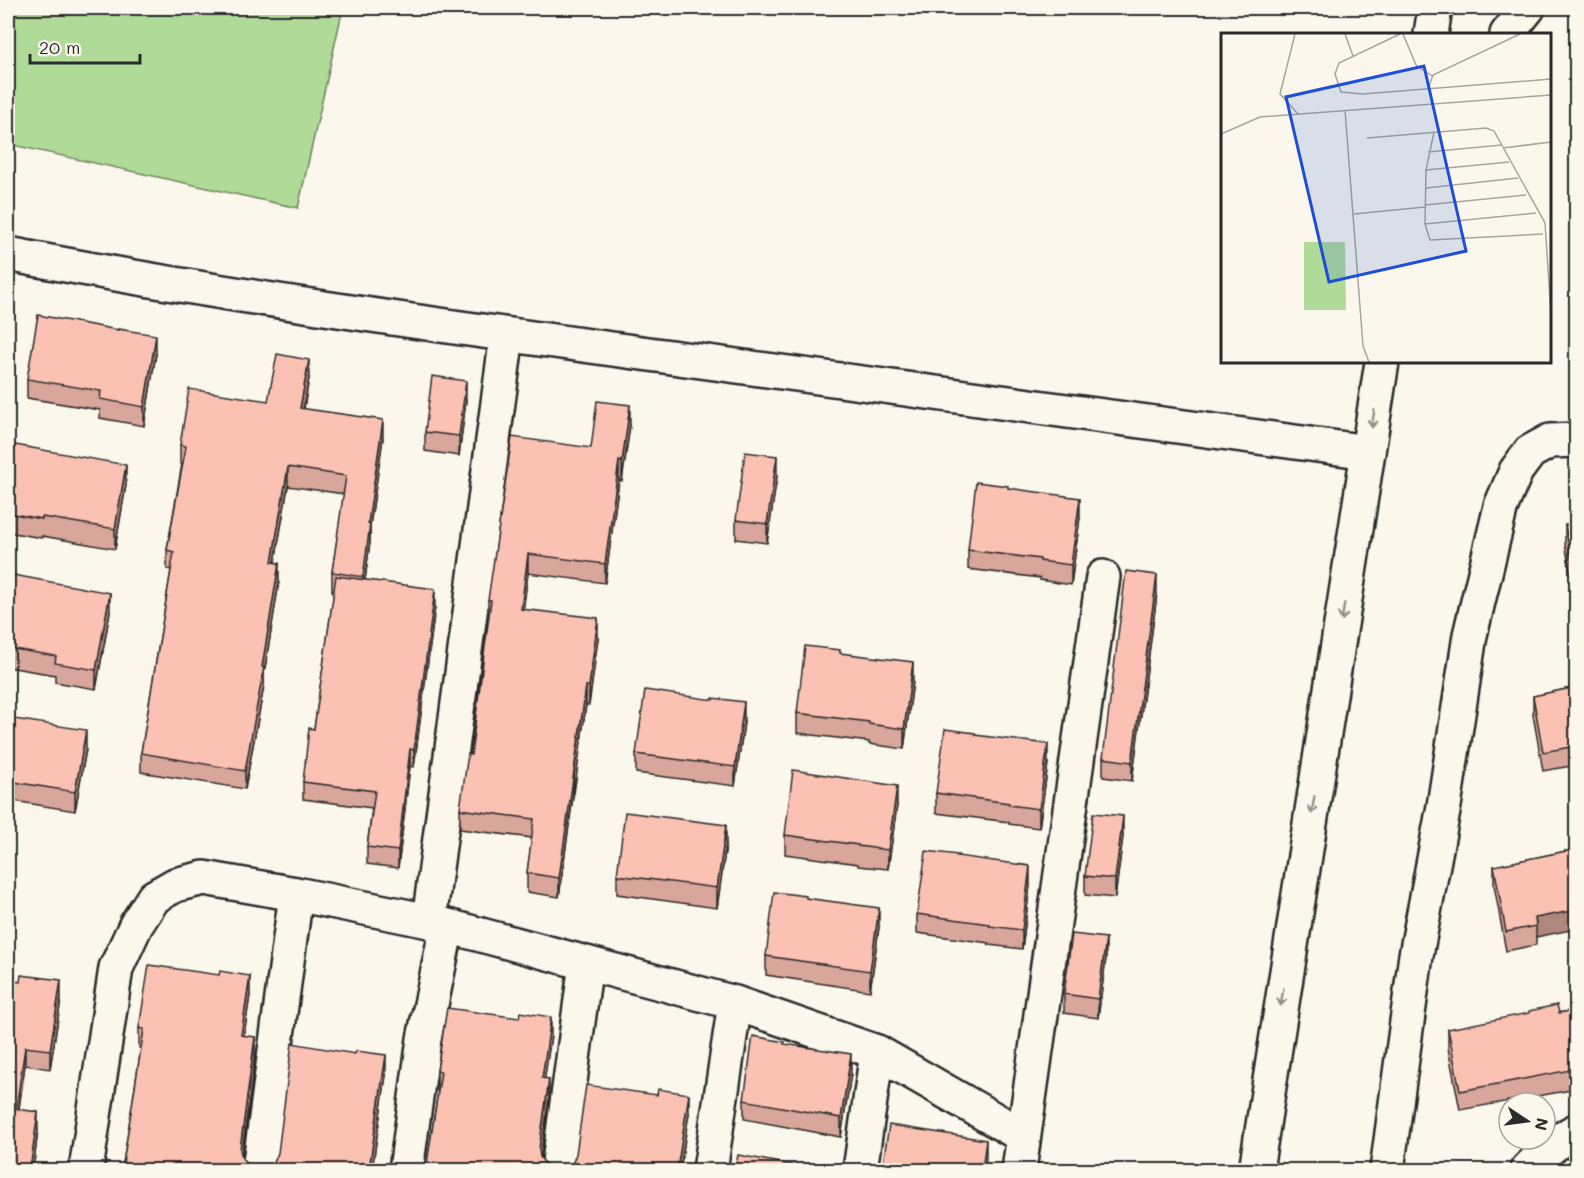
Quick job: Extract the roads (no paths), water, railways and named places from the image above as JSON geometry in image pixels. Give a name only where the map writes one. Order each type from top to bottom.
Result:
[{"type":"street","points":[[1431,33],[1435,8]]},
{"type":"street","points":[[1508,33],[1528,8]]},
{"type":"street","points":[[8,254],[272,301],[1368,452]]},
{"type":"street","points":[[406,1170],[424,1039],[507,335]]},
{"type":"street","points":[[1256,1170],[1382,363]]},
{"type":"street","points":[[1387,1170],[1416,956],[1444,806],[1470,635],[1502,506],[1516,471],[1530,452],[1550,441],[1576,440]]},
{"type":"street","points":[[1019,1170],[1103,577]]},
{"type":"street","points":[[86,1170],[116,968],[136,925],[154,897],[175,885],[204,878],[438,923],[735,1003],[877,1052],[1023,1136]]},
{"type":"street","points":[[259,1170],[296,894]]},
{"type":"street","points":[[558,1170],[586,963]]},
{"type":"street","points":[[710,1170],[735,1003]]},
{"type":"street","points":[[860,1170],[877,1052]]},
{"type":"street","points":[[1527,1170],[1540,1156],[1576,1131]]}]
